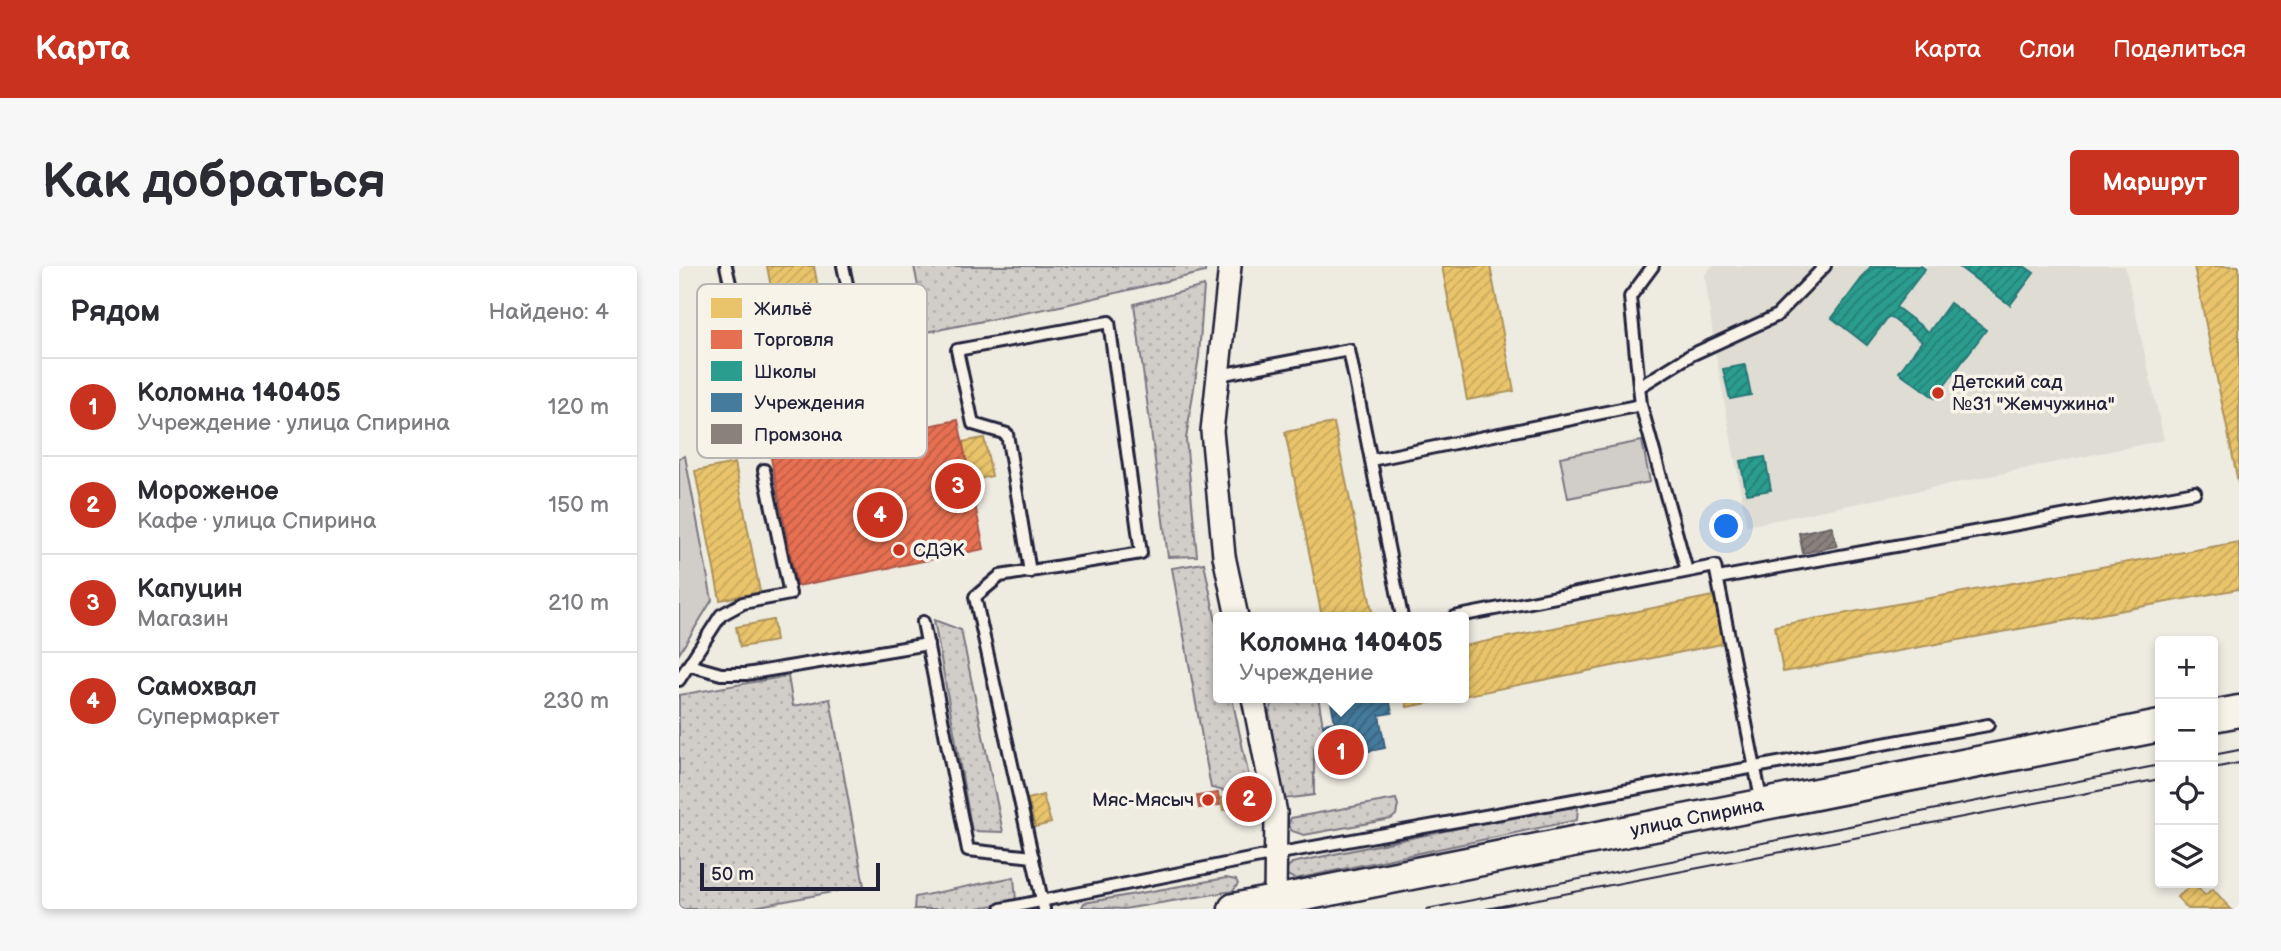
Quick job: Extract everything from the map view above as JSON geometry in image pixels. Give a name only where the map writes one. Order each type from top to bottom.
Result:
[{"type":"main road","points":[[2218,715],[2239,711]]},
{"type":"main road","name":"улица Спирина","points":[[1234,909],[2155,727]]},
{"type":"street","points":[[1230,266],[1212,430],[1224,556],[1236,612]]},
{"type":"street","points":[[1254,703],[1276,813],[1275,901]]},
{"type":"lane","points":[[726,266],[730,284]]},
{"type":"lane","points":[[843,266],[847,284]]},
{"type":"lane","points":[[1654,266],[1630,297],[1639,387],[1641,405],[1687,572]]},
{"type":"lane","points":[[1639,387],[1691,355],[1776,316],[1825,266]]},
{"type":"lane","points":[[1030,572],[1007,434],[974,424],[957,350],[1109,322],[1141,552],[1030,572],[1000,576],[975,597],[1044,905]]},
{"type":"lane","points":[[1219,375],[1349,350],[1401,612]]},
{"type":"lane","points":[[1371,460],[1641,405]]},
{"type":"lane","points":[[679,680],[721,615],[743,603],[790,594],[764,470]]},
{"type":"lane","points":[[1718,578],[2195,492]]},
{"type":"lane","points":[[1469,614],[1715,566],[1763,806]]},
{"type":"lane","points":[[923,622],[968,850],[1033,857]]},
{"type":"lane","points":[[689,665],[721,674],[745,674],[928,644]]},
{"type":"lane","points":[[1001,909],[1044,905],[1275,854],[1988,725]]},
{"type":"shaded area","points":[[914,266],[1205,266],[1205,272],[1065,305],[927,332],[927,284],[918,284]]},
{"type":"shaded area","name":"Детский сад №31 \"Жемчужина\"","points":[[1712,266],[2125,266],[2164,440],[1747,526],[1714,345],[1705,275]]},
{"type":"shaded area","points":[[1204,286],[1199,356],[1186,439],[1197,556],[1168,557],[1134,304]]},
{"type":"shaded area","points":[[1642,441],[1650,482],[1568,498],[1560,457]]},
{"type":"shaded area","points":[[685,456],[712,600],[679,654],[679,458]]},
{"type":"shaded area","points":[[1204,563],[1214,612],[1213,703],[1233,703],[1252,791],[1239,794],[1211,788],[1172,568]]},
{"type":"shaded area","points":[[934,620],[961,630],[1003,832],[972,831]]},
{"type":"shaded area","points":[[788,676],[793,706],[830,699],[864,886],[744,909],[679,909],[679,695]]},
{"type":"shaded area","points":[[1319,703],[1326,744],[1314,749],[1314,795],[1284,799],[1269,714],[1272,704]]},
{"type":"shaded area","points":[[1396,799],[1396,815],[1391,819],[1304,835],[1292,831],[1288,825],[1291,818]]},
{"type":"shaded area","points":[[1568,805],[1578,806],[1577,820],[1295,879],[1287,875],[1286,869],[1292,863]]},
{"type":"shaded area","points":[[1014,877],[1016,901],[973,909],[914,909],[915,897]]},
{"type":"shaded area","points":[[1226,878],[1236,880],[1238,884],[1233,891],[1124,909],[1082,907],[1084,903]]},
{"type":"building: Жильё","points":[[767,266],[814,266],[817,284],[770,284]]},
{"type":"building: Жильё","points":[[1442,266],[1490,266],[1514,391],[1467,400]]},
{"type":"building: Жильё","points":[[2194,266],[2239,266],[2239,487]]},
{"type":"building: Жильё","points":[[1334,423],[1372,612],[1321,612],[1285,432]]},
{"type":"building: Жильё","points":[[984,438],[992,476],[970,481],[962,442]]},
{"type":"building: Жильё","points":[[735,463],[760,592],[720,600],[695,471]]},
{"type":"building: Жильё","points":[[2239,542],[2239,589],[1783,672],[1775,626]]},
{"type":"building: Жильё","points":[[1718,595],[1727,643],[1469,695],[1469,645]]},
{"type":"building: Жильё","points":[[773,620],[776,641],[740,647],[736,627]]},
{"type":"building: Жильё","points":[[1406,703],[1428,703],[1407,707]]},
{"type":"building: Жильё","points":[[1043,795],[1051,823],[1035,827],[1028,799]]},
{"type":"building: Жильё","points":[[1234,796],[1235,808],[1223,810],[1221,798]]},
{"type":"building: Жильё","points":[[2188,888],[2199,888],[2205,895],[2213,889],[2231,909],[2188,909],[2177,897]]},
{"type":"building: Торговля","points":[[958,420],[984,549],[797,586],[771,458],[927,458],[927,426]]},
{"type":"building: Торговля","name":"Мяс-Мясыч","points":[[1218,793],[1220,805],[1199,808],[1197,796]]},
{"type":"building: Школы","points":[[1871,266],[1921,266],[1925,269],[1896,307],[1929,332],[1950,303],[1986,330],[1935,398],[1899,372],[1922,341],[1889,316],[1867,345],[1832,318]]},
{"type":"building: Школы","points":[[1958,266],[2024,266],[2034,273],[2010,305]]},
{"type":"building: Школы","points":[[1745,365],[1751,395],[1730,399],[1723,369]]},
{"type":"building: Школы","points":[[1765,457],[1771,490],[1747,494],[1740,461]]},
{"type":"building: Учреждения","points":[[1331,703],[1390,703],[1392,713],[1379,715],[1385,748],[1323,760],[1320,745],[1326,744],[1323,724],[1335,722]]},
{"type":"building: Промзона","points":[[1832,526],[1837,546],[1803,553],[1799,533]]},
{"type":"tram line","points":[[2218,754],[2239,750]]},
{"type":"tram line","points":[[2218,767],[2239,763]]},
{"type":"tram line","points":[[1427,909],[2155,766]]},
{"type":"tram line","points":[[1486,909],[2155,780]]},
{"type":"place","name":"Детский сад №31 \"Жемчужина\"","points":[[1938,393]]},
{"type":"place","name":"Капуцин","points":[[958,486]]},
{"type":"place","name":"Самохвал","points":[[880,515]]},
{"type":"place","name":"СДЭК","points":[[899,550]]},
{"type":"place","name":"Коломна 140405","points":[[1341,752]]},
{"type":"place","name":"Мороженое","points":[[1249,799]]},
{"type":"place","name":"Мяс-Мясыч","points":[[1208,800]]}]
